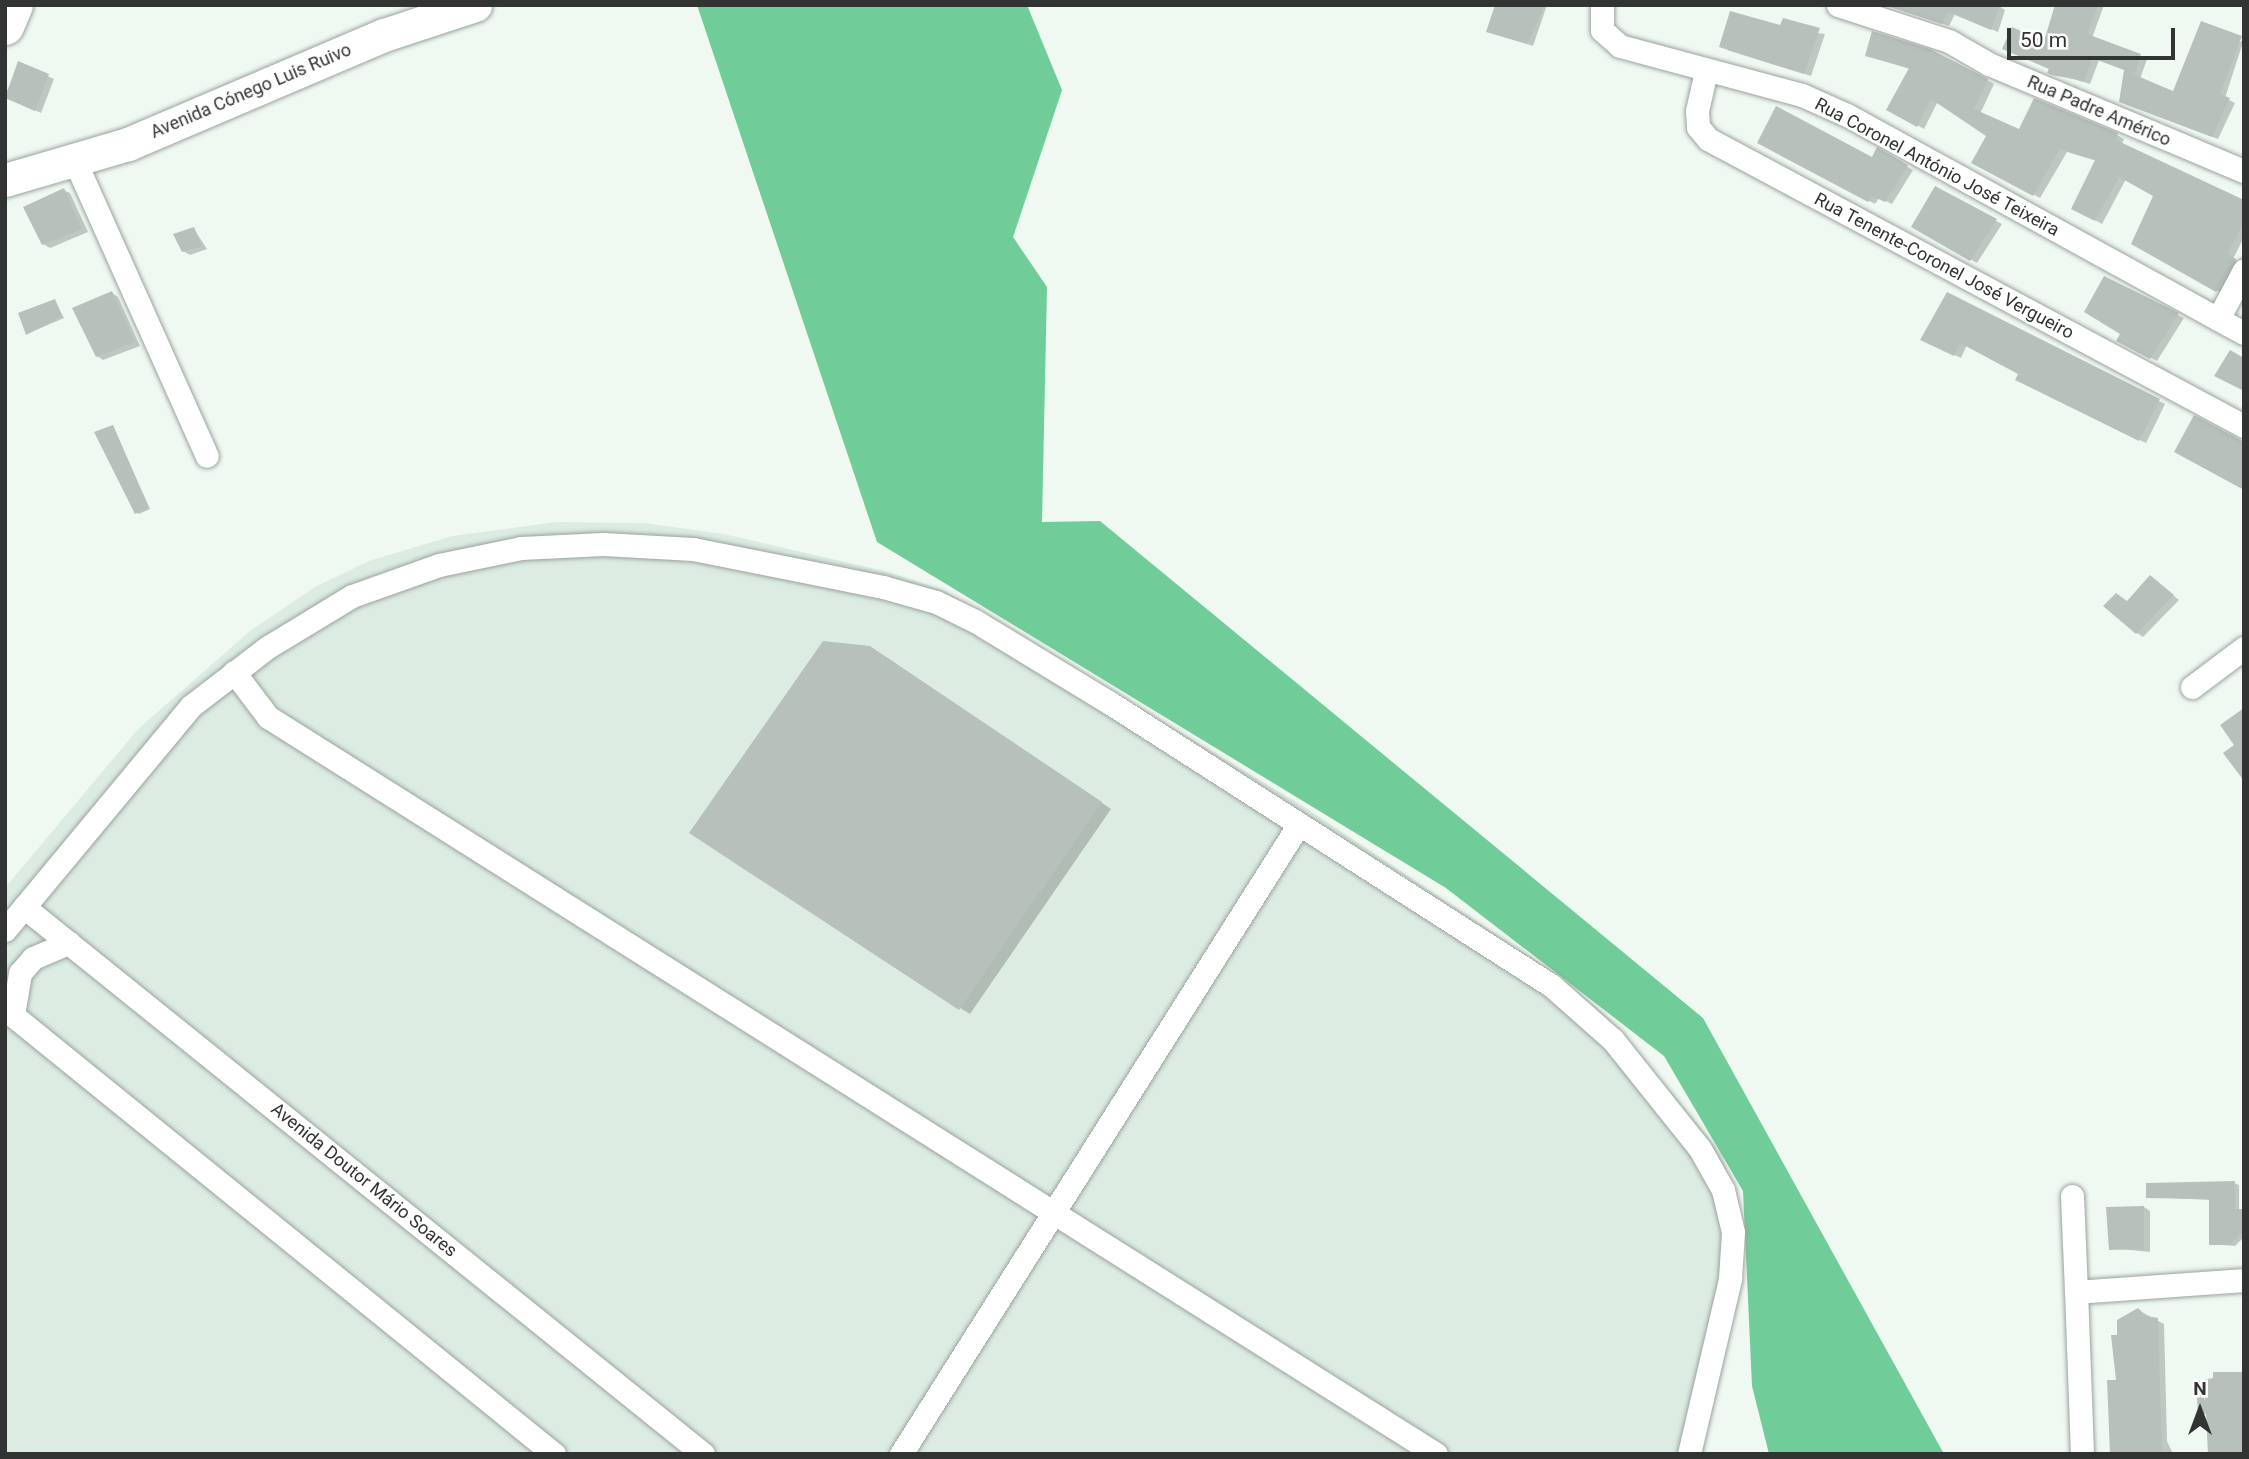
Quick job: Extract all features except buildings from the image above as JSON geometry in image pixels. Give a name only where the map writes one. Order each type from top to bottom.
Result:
[{"type":"main road","points":[[5,26],[14,5]]},
{"type":"street","name":"Avenida Cónego Luis Ruivo","points":[[12,181],[74,159],[128,144],[384,35],[475,5]]},
{"type":"street","name":"Rua Coronel António José Teixeira","points":[[1602,5],[1602,30],[1620,46],[1802,95],[1847,115],[2244,333]]},
{"type":"street","name":"Rua Padre Américo","points":[[1838,5],[1949,41],[1989,64],[2244,171]]},
{"type":"street","name":"Rua Tenente-Coronel José Vergueiro","points":[[1706,71],[1697,111],[1698,127],[1708,139],[2244,426]]},
{"type":"street","points":[[74,159],[206,456]]},
{"type":"street","points":[[2218,320],[2244,270]]},
{"type":"street","points":[[5,930],[148,752],[191,706],[234,672],[352,596],[439,565],[521,548],[603,544],[693,549],[883,587],[936,602],[975,621],[1299,824],[1585,1010],[1700,1149],[1723,1190],[1733,1232],[1730,1279],[1689,1454]]},
{"type":"street","points":[[2192,687],[2244,648]]},
{"type":"street","points":[[234,672],[268,717],[1436,1454]]},
{"type":"street","points":[[901,1454],[1299,824]]},
{"type":"street","name":"Avenida Doutor Mário Soares","points":[[24,908],[703,1454]]},
{"type":"street","points":[[69,943],[33,958],[20,973],[9,1012],[554,1454]]},
{"type":"street","points":[[2072,1196],[2082,1454]]},
{"type":"street","points":[[2076,1292],[2244,1280]]},
{"type":"shaded area","points":[[557,522],[644,523],[724,534],[888,572],[945,591],[1303,806],[1569,983],[1614,1023],[1722,1154],[1735,1197],[1735,1296],[1701,1454],[5,1454],[5,888],[138,729],[250,631],[315,587],[369,561],[452,536]]},
{"type":"green space","points":[[697,5],[1027,5],[1062,90],[1013,237],[1047,287],[1042,522],[1100,521],[1703,1018],[1944,1454],[1769,1454],[1752,1386],[1743,1191],[1664,1056],[1446,888],[877,542]]}]
